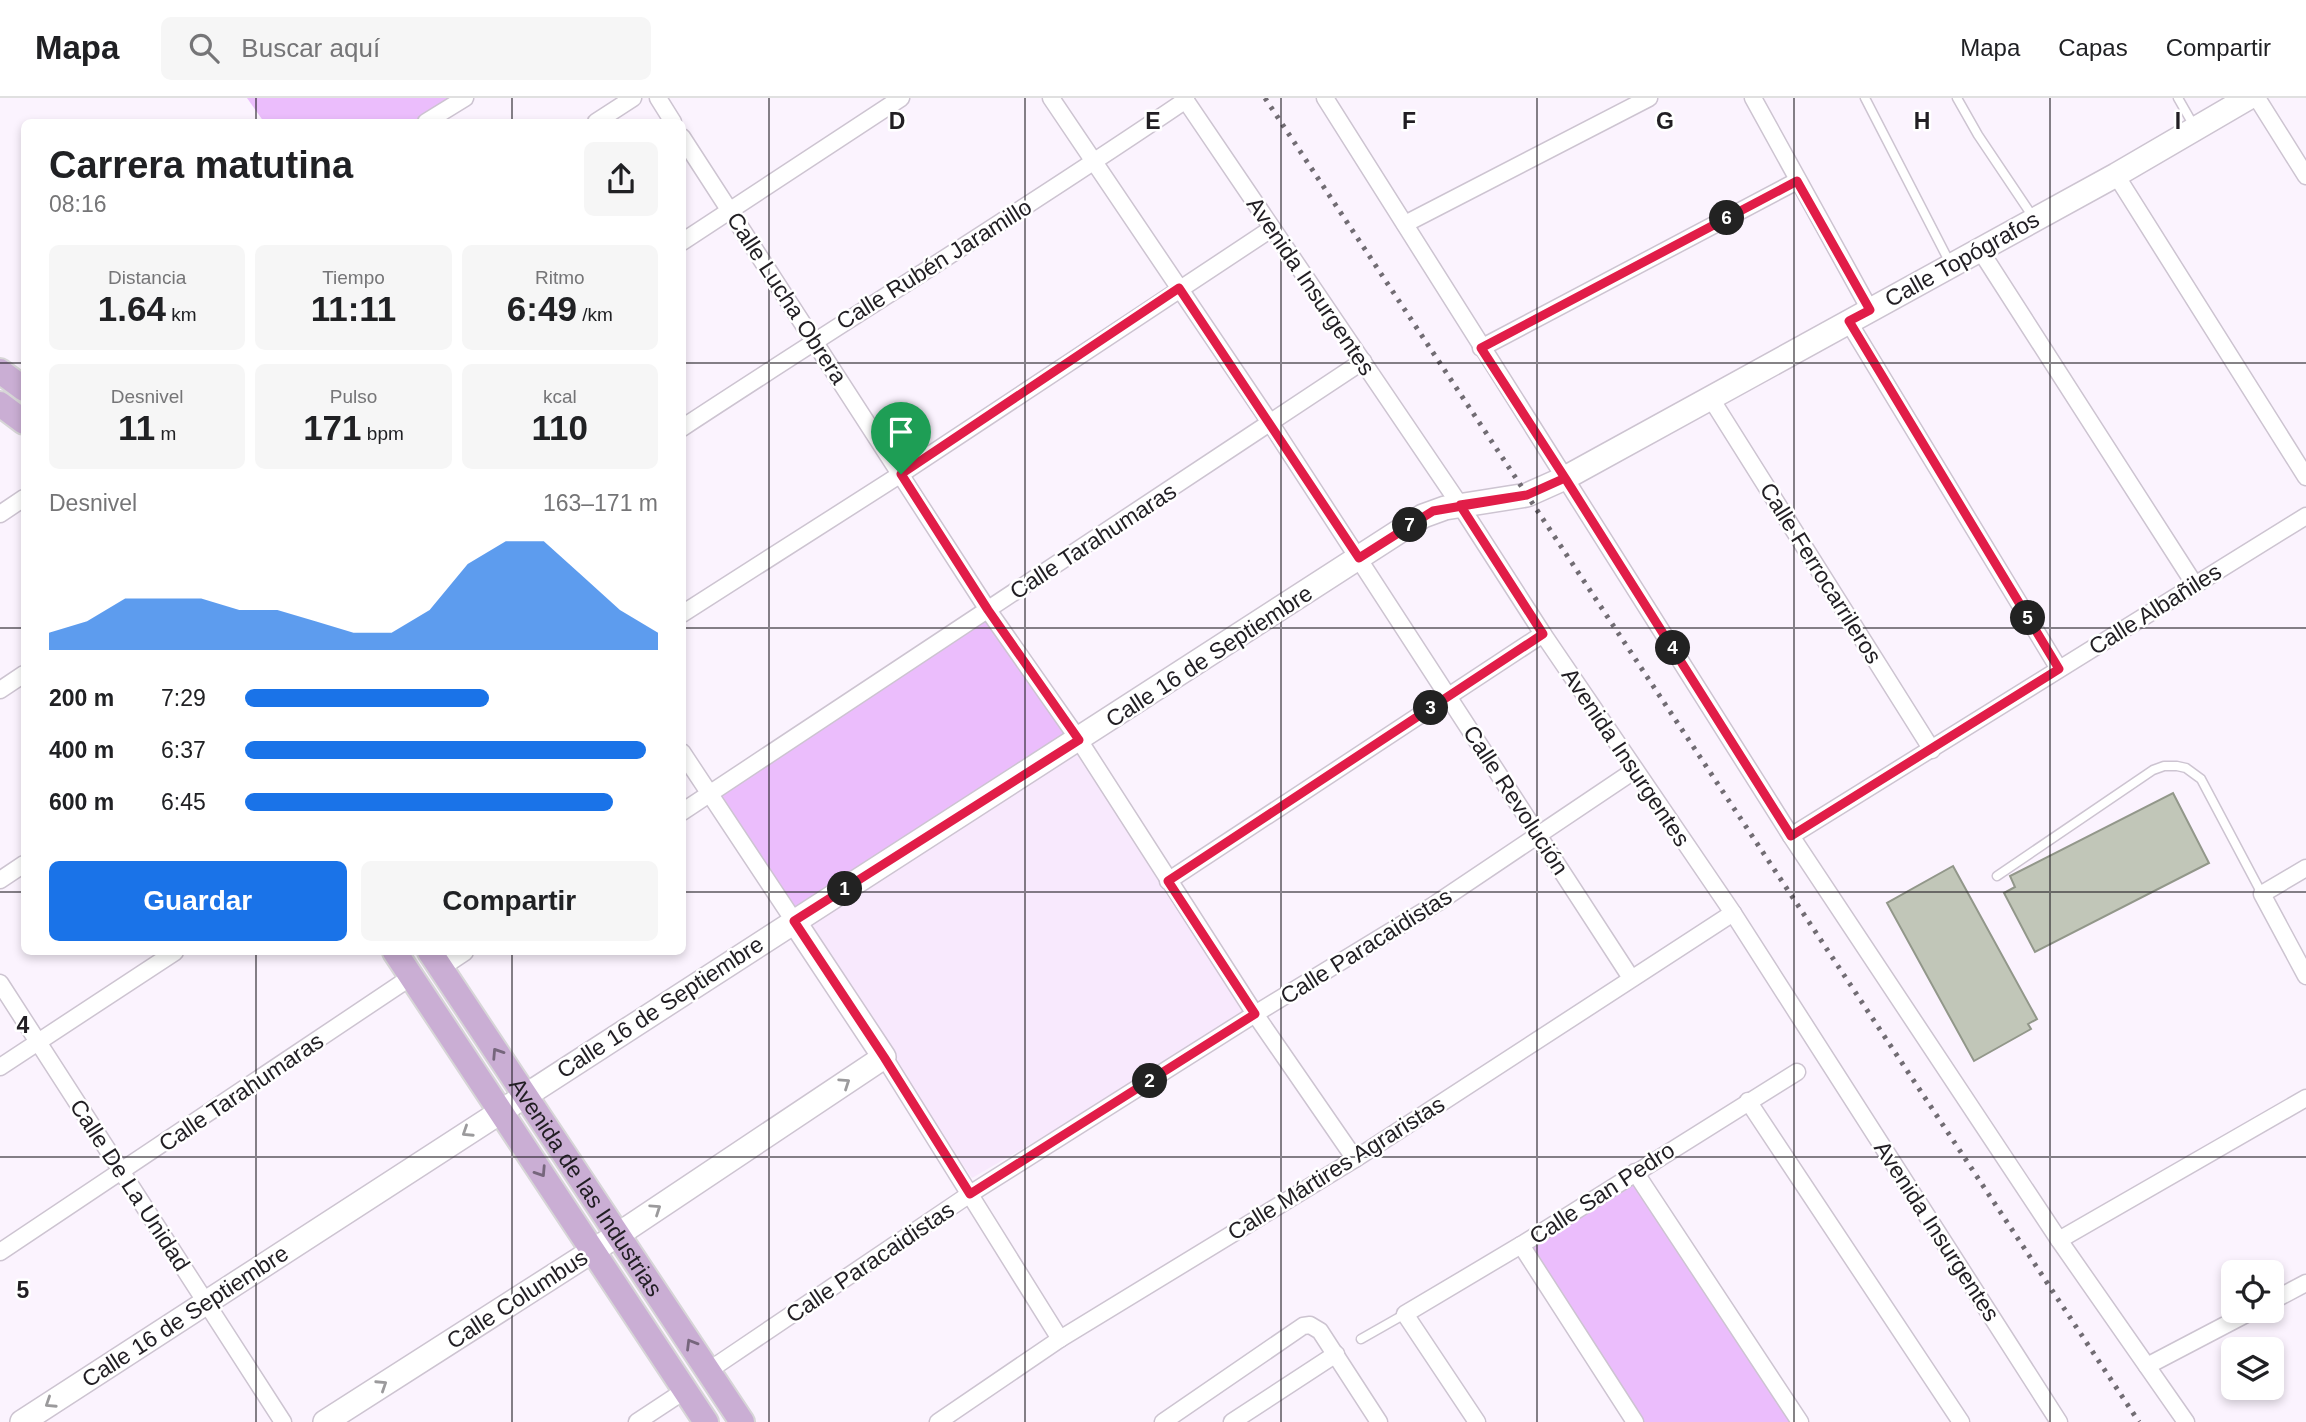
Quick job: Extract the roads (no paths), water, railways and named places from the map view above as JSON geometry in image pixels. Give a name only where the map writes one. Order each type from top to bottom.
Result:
[{"type":"main road","points":[[0,371],[21,387]]},
{"type":"main road","points":[[0,404],[21,420]]},
{"type":"main road","name":"Avenida de las Industrias","points":[[397,955],[706,1422]]},
{"type":"main road","name":"Avenida de las Industrias","points":[[435,960],[742,1422]]},
{"type":"street","points":[[431,119],[465,98]]},
{"type":"street","points":[[601,119],[633,98]]},
{"type":"street","points":[[658,98],[671,119]]},
{"type":"street","points":[[686,239],[901,98]]},
{"type":"street","name":"Calle Revolución","points":[[1051,98],[1271,424],[1631,978]]},
{"type":"street","points":[[1405,225],[1649,98]]},
{"type":"street","points":[[1753,98],[1870,310]]},
{"type":"street","name":"Calle Topógrafos","points":[[1565,478],[1980,250],[2248,98]]},
{"type":"street","points":[[2257,98],[2306,176]]},
{"type":"street","name":"Calle Rubén Jaramillo","points":[[686,425],[1094,163],[1185,99]]},
{"type":"street","name":"Avenida Insurgentes","points":[[1185,99],[1733,913],[2059,1422]]},
{"type":"street","points":[[1327,99],[1481,348],[1791,836],[2059,1240],[2186,1422]]},
{"type":"street","name":"Calle Lucha Obrera","points":[[686,142],[988,610],[1079,740],[1255,1014],[1355,1159]]},
{"type":"street","points":[[2116,174],[2306,477]]},
{"type":"street","points":[[1481,348],[1797,181]]},
{"type":"street","points":[[686,611],[901,474],[1271,229]]},
{"type":"street","points":[[1980,250],[2195,586]]},
{"type":"street","points":[[1849,321],[2059,669]]},
{"type":"street","name":"Calle Tarahumaras","points":[[686,810],[1363,361]]},
{"type":"street","name":"Calle Ferrocarrileros","points":[[1710,397],[1932,750]]},
{"type":"street","name":"Calle 16 de Septiembre","points":[[22,1422],[500,1110],[1079,740],[1423,516],[1460,505],[1527,495],[1565,478]]},
{"type":"street","points":[[0,514],[21,500]]},
{"type":"street","name":"Calle Albañiles","points":[[1791,836],[2306,516]]},
{"type":"street","points":[[1168,881],[1543,634]]},
{"type":"street","points":[[0,690],[21,676]]},
{"type":"street","points":[[686,758],[884,1057],[1060,1339]]},
{"type":"street","name":"Calle Paracaidistas","points":[[708,1371],[970,1194],[1437,903],[1635,770]]},
{"type":"street","points":[[0,880],[21,865]]},
{"type":"street","points":[[2306,868],[2263,894],[2306,976]]},
{"type":"street","name":"Calle Mártires Agraristas","points":[[938,1422],[1060,1339],[1355,1159],[1733,913]]},
{"type":"street","points":[[0,1067],[170,955]]},
{"type":"street","points":[[435,960],[454,955]]},
{"type":"street","name":"Calle Tarahumaras","points":[[0,1252],[411,976]]},
{"type":"street","name":"Calle De La Unidad","points":[[0,983],[283,1422]]},
{"type":"street","name":"Calle Columbus","points":[[325,1422],[619,1234],[884,1057]]},
{"type":"street","name":"Calle San Pedro","points":[[1405,1314],[1521,1245],[1797,1072]]},
{"type":"street","points":[[2059,1240],[2306,1098]]},
{"type":"street","points":[[1748,1101],[1961,1422]]},
{"type":"street","points":[[1635,1172],[1800,1422]]},
{"type":"street","points":[[1521,1245],[1635,1422]]},
{"type":"street","points":[[2284,1295],[2306,1283]]},
{"type":"street","points":[[1405,1314],[1477,1422]]},
{"type":"street","points":[[2147,1366],[2229,1323]]},
{"type":"street","points":[[1163,1422],[1292,1334],[1310,1325],[1320,1331],[1379,1422]]},
{"type":"street","points":[[1232,1422],[1336,1354]]},
{"type":"street","points":[[637,1422],[684,1391]]},
{"type":"lane","points":[[1865,98],[1951,265]]},
{"type":"lane","points":[[1957,98],[1978,135],[2035,219]]},
{"type":"lane","points":[[2178,98],[2195,129]]},
{"type":"lane","points":[[1997,876],[2153,769],[2177,766],[2186,768],[2201,779],[2263,894]]},
{"type":"lane","points":[[1361,1339],[1405,1314]]},
{"type":"railway","points":[[1265,98],[2139,1422]]}]
